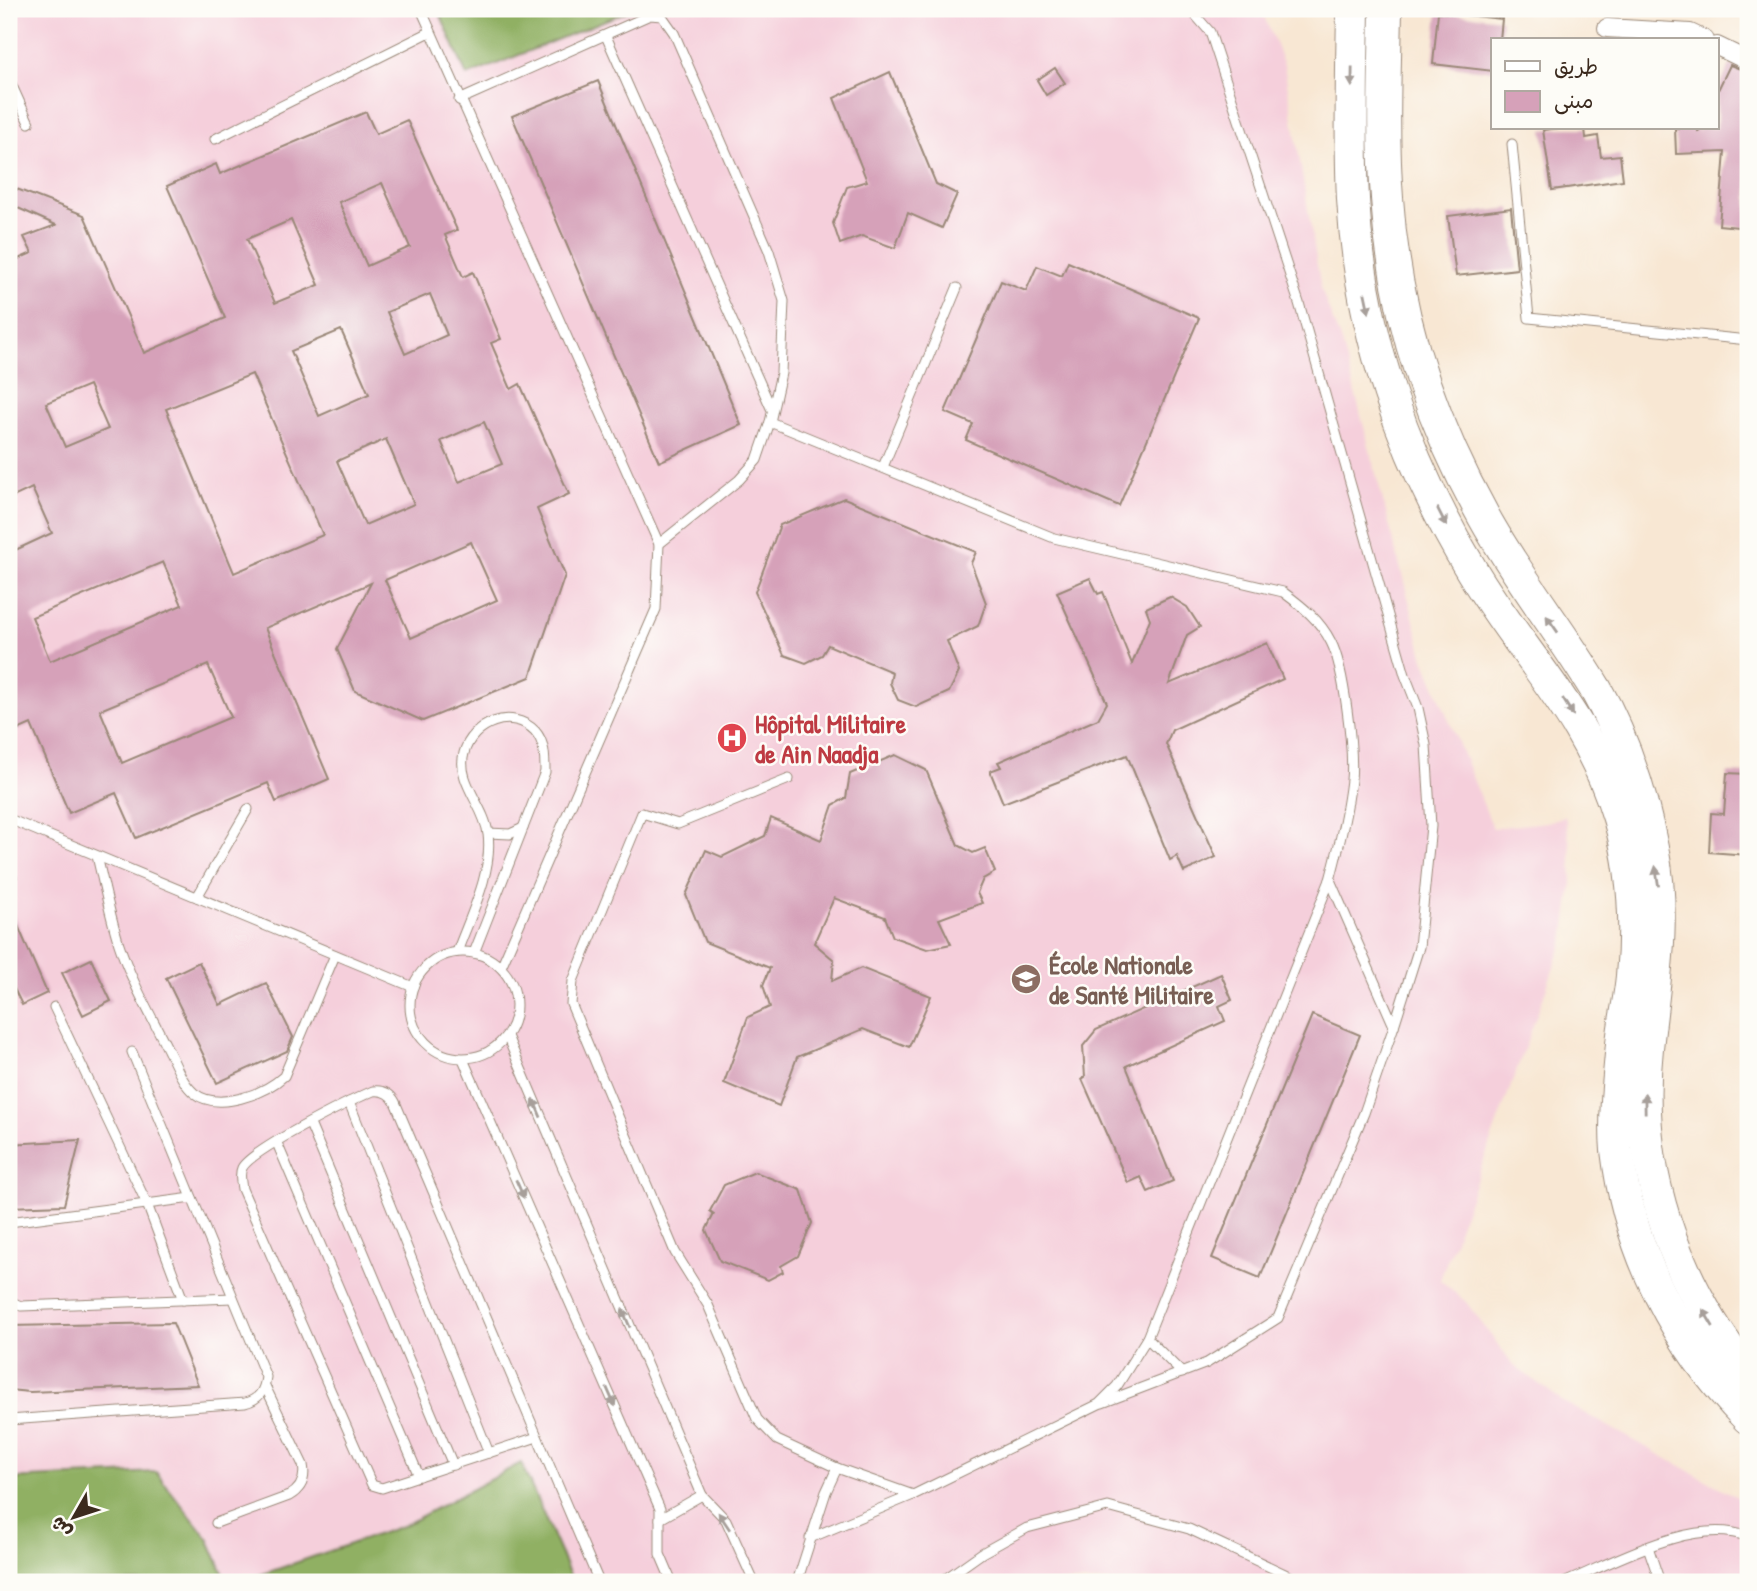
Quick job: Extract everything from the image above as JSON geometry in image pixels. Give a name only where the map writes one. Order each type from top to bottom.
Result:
[{"type":"highway","points":[[1353,9],[1353,201],[1366,300],[1381,361],[1408,443],[1450,533],[1502,616],[1568,706],[1610,790],[1632,877],[1634,939],[1622,1039],[1617,1147],[1632,1222],[1660,1294],[1678,1328],[1698,1361],[1748,1418]]},
{"type":"highway","points":[[1386,9],[1387,199],[1398,294],[1409,340],[1442,429],[1483,515],[1532,596],[1596,691],[1617,732],[1637,785],[1653,853],[1661,918],[1644,1085],[1646,1129],[1654,1184],[1675,1253],[1690,1285],[1727,1347],[1748,1374]]},
{"type":"street","points":[[1607,28],[1690,33],[1701,38]]},
{"type":"street","points":[[1718,46],[1748,61]]},
{"type":"lane","points":[[421,9],[459,100],[659,544],[656,609],[501,967]]},
{"type":"lane","points":[[810,1538],[913,1496],[1099,1404],[1207,1363],[1278,1318],[1364,1112],[1419,947],[1431,827],[1426,745],[1418,708],[1405,675],[1299,303],[1210,32],[1190,9]]},
{"type":"lane","points":[[459,100],[650,15],[662,16],[674,33],[769,251],[784,301],[781,373],[770,422],[757,460],[739,480],[659,544]]},
{"type":"lane","points":[[215,139],[430,32]]},
{"type":"lane","points":[[606,36],[771,408]]},
{"type":"lane","points":[[9,79],[29,123]]},
{"type":"lane","points":[[1512,144],[1529,318],[1748,340]]},
{"type":"lane","points":[[883,467],[957,288]]},
{"type":"lane","points":[[770,422],[1054,538],[1283,592],[1309,611],[1332,643],[1344,686],[1352,777],[1330,880],[1147,1338],[1124,1377],[1099,1404]]},
{"type":"lane","points":[[457,952],[480,890],[488,833],[463,773],[463,754],[471,736],[484,724],[505,719],[523,722],[537,733],[545,751],[545,772],[474,953]]},
{"type":"lane","points":[[789,779],[678,824],[642,813],[573,981],[571,1004],[675,1252],[708,1305],[757,1419],[777,1440],[837,1468],[913,1496]]},
{"type":"lane","points":[[197,897],[248,809]]},
{"type":"lane","points":[[9,819],[413,987]]},
{"type":"lane","points":[[488,833],[510,834],[523,827]]},
{"type":"lane","points":[[97,856],[120,946],[185,1083],[196,1094],[216,1100],[241,1098],[276,1083],[284,1076],[335,955]]},
{"type":"lane","points":[[1330,880],[1394,1026]]},
{"type":"lane","points":[[457,952],[474,953],[501,967],[514,988],[517,1007],[507,1036],[493,1050],[463,1059],[444,1055],[428,1045],[418,1034],[411,1017],[413,987],[424,969],[438,958],[457,952]]},
{"type":"lane","points":[[54,1007],[147,1204],[183,1300]]},
{"type":"lane","points":[[507,1036],[702,1495],[726,1520],[754,1582]]},
{"type":"lane","points":[[9,1419],[245,1403],[261,1395],[265,1387],[266,1377],[132,1052]]},
{"type":"lane","points":[[463,1059],[660,1508],[660,1553],[672,1582]]},
{"type":"lane","points":[[537,1437],[382,1488],[370,1482],[242,1189],[240,1175],[244,1164],[349,1102],[378,1090],[388,1093],[396,1102],[537,1437],[598,1582]]},
{"type":"lane","points":[[349,1102],[489,1453]]},
{"type":"lane","points":[[310,1124],[453,1465]]},
{"type":"lane","points":[[276,1143],[419,1476]]},
{"type":"lane","points":[[9,1222],[192,1198]]},
{"type":"lane","points":[[9,1301],[21,1306],[233,1298]]},
{"type":"lane","points":[[1147,1338],[1182,1373]]},
{"type":"lane","points":[[216,1524],[289,1496],[296,1492],[304,1478],[303,1465],[265,1387]]},
{"type":"lane","points":[[797,1582],[825,1492],[837,1468]]},
{"type":"lane","points":[[660,1519],[702,1495]]},
{"type":"lane","points":[[942,1582],[982,1553],[1027,1528],[1108,1507],[1189,1529],[1290,1580],[1302,1582]]},
{"type":"lane","points":[[1566,1582],[1680,1536],[1733,1531],[1748,1537]]},
{"type":"lane","points":[[1648,1548],[1660,1582]]},
{"type":"shaded area","name":"Hôpital Militaire de Ain Naadja","points":[[9,9],[1261,9],[1284,65],[1321,289],[1344,350],[1424,659],[1493,828],[1547,822],[1565,816],[1570,846],[1572,883],[1564,940],[1440,1280],[1466,1302],[1513,1365],[1564,1402],[1748,1503],[1748,1582],[9,1582]]},
{"type":"green space","points":[[438,9],[633,9],[467,76]]},
{"type":"green space","points":[[521,1463],[573,1582],[240,1582],[405,1525]]},
{"type":"green space","points":[[156,1472],[209,1540],[227,1582],[9,1582],[9,1479]]},
{"type":"building","points":[[1438,12],[1502,19],[1500,38],[1491,38],[1491,71],[1433,64]]},
{"type":"building","points":[[1730,65],[1748,72],[1748,228],[1719,225],[1725,152],[1676,154],[1675,130],[1718,130],[1718,90]]},
{"type":"building","points":[[1055,68],[1065,83],[1046,95],[1037,80]]},
{"type":"building","points":[[890,72],[936,184],[957,194],[942,228],[908,213],[895,248],[862,236],[840,244],[833,223],[847,187],[867,181],[834,98]]},
{"type":"building","points":[[598,81],[741,425],[659,462],[512,116]]},
{"type":"building","points":[[366,112],[376,134],[407,120],[457,230],[445,235],[463,277],[473,272],[501,339],[491,343],[511,389],[520,384],[569,494],[537,509],[565,575],[530,677],[423,721],[355,691],[337,649],[371,583],[265,628],[329,779],[276,802],[268,783],[136,838],[116,793],[69,813],[31,724],[9,734],[9,553],[52,533],[32,488],[9,499],[9,263],[32,253],[24,237],[56,225],[9,204],[9,186],[84,215],[144,353],[225,318],[167,186],[216,164],[220,174]],"holes":[[[382,183],[410,247],[367,266],[339,202]],[[291,220],[319,285],[275,303],[247,239]],[[430,294],[447,335],[405,354],[387,312]],[[341,330],[369,394],[319,416],[291,351]],[[252,374],[323,535],[234,573],[166,409]],[[89,385],[108,429],[65,447],[46,403]],[[484,422],[502,464],[459,482],[441,441]],[[386,439],[414,504],[365,525],[337,461]],[[471,542],[497,600],[411,638],[385,580]],[[163,562],[182,605],[50,661],[32,617]],[[208,665],[231,717],[122,763],[100,710]]]},
{"type":"building","points":[[1543,130],[1585,130],[1586,138],[1598,136],[1601,157],[1620,155],[1623,180],[1552,190]]},
{"type":"building","points":[[1511,208],[1517,269],[1456,276],[1448,216]]},
{"type":"building","points":[[1068,262],[1199,318],[1119,506],[966,440],[973,424],[945,412],[1001,281],[1026,291],[1037,266],[1062,276]]},
{"type":"building","points":[[844,498],[976,552],[971,563],[986,603],[978,626],[947,641],[959,672],[949,692],[916,707],[898,700],[890,683],[892,672],[828,645],[822,655],[806,663],[784,655],[755,592],[780,525]]},
{"type":"building","points":[[1090,578],[1098,594],[1103,592],[1132,664],[1150,619],[1146,608],[1170,597],[1187,607],[1200,627],[1187,635],[1169,684],[1267,643],[1283,679],[1172,730],[1166,744],[1216,857],[1184,872],[1177,856],[1170,860],[1127,755],[1003,803],[990,771],[1001,767],[998,762],[1098,719],[1107,703],[1057,592]]},
{"type":"building","points":[[895,755],[926,770],[958,845],[973,853],[985,848],[995,872],[983,879],[977,893],[982,903],[939,919],[951,944],[927,949],[893,937],[885,917],[834,898],[814,943],[834,960],[832,981],[861,968],[931,996],[909,1047],[863,1029],[797,1057],[779,1106],[724,1083],[748,1017],[770,1007],[763,985],[770,968],[705,942],[686,895],[706,850],[722,857],[765,836],[771,818],[821,840],[833,805],[846,798],[850,774]]},
{"type":"building","points":[[1727,773],[1748,774],[1748,855],[1709,852],[1711,813],[1724,814]]},
{"type":"building","points":[[9,905],[47,993],[22,1005],[9,978]]},
{"type":"building","points":[[91,959],[111,1001],[83,1015],[62,973]]},
{"type":"building","points":[[199,962],[220,1005],[266,983],[293,1037],[287,1051],[217,1083],[166,978]]},
{"type":"building","points":[[1221,974],[1232,1000],[1219,1006],[1225,1021],[1126,1066],[1173,1181],[1148,1192],[1141,1177],[1128,1183],[1082,1079],[1085,1077],[1083,1046],[1096,1030]]},
{"type":"building","points":[[1312,1015],[1360,1035],[1260,1278],[1212,1258]]},
{"type":"building","points":[[80,1140],[64,1205],[9,1207],[9,1144]]},
{"type":"building","points":[[755,1172],[801,1190],[812,1223],[798,1256],[781,1266],[783,1272],[768,1280],[720,1261],[706,1230],[714,1214],[710,1211],[724,1185]]},
{"type":"building","points":[[173,1323],[198,1385],[30,1392],[9,1390],[9,1326]]},
{"type":"place","name":"Hôpital Militaire de Ain Naadja","points":[[732,738]]},
{"type":"place","name":"École Nationale de Santé Militaire","points":[[1026,979]]}]
